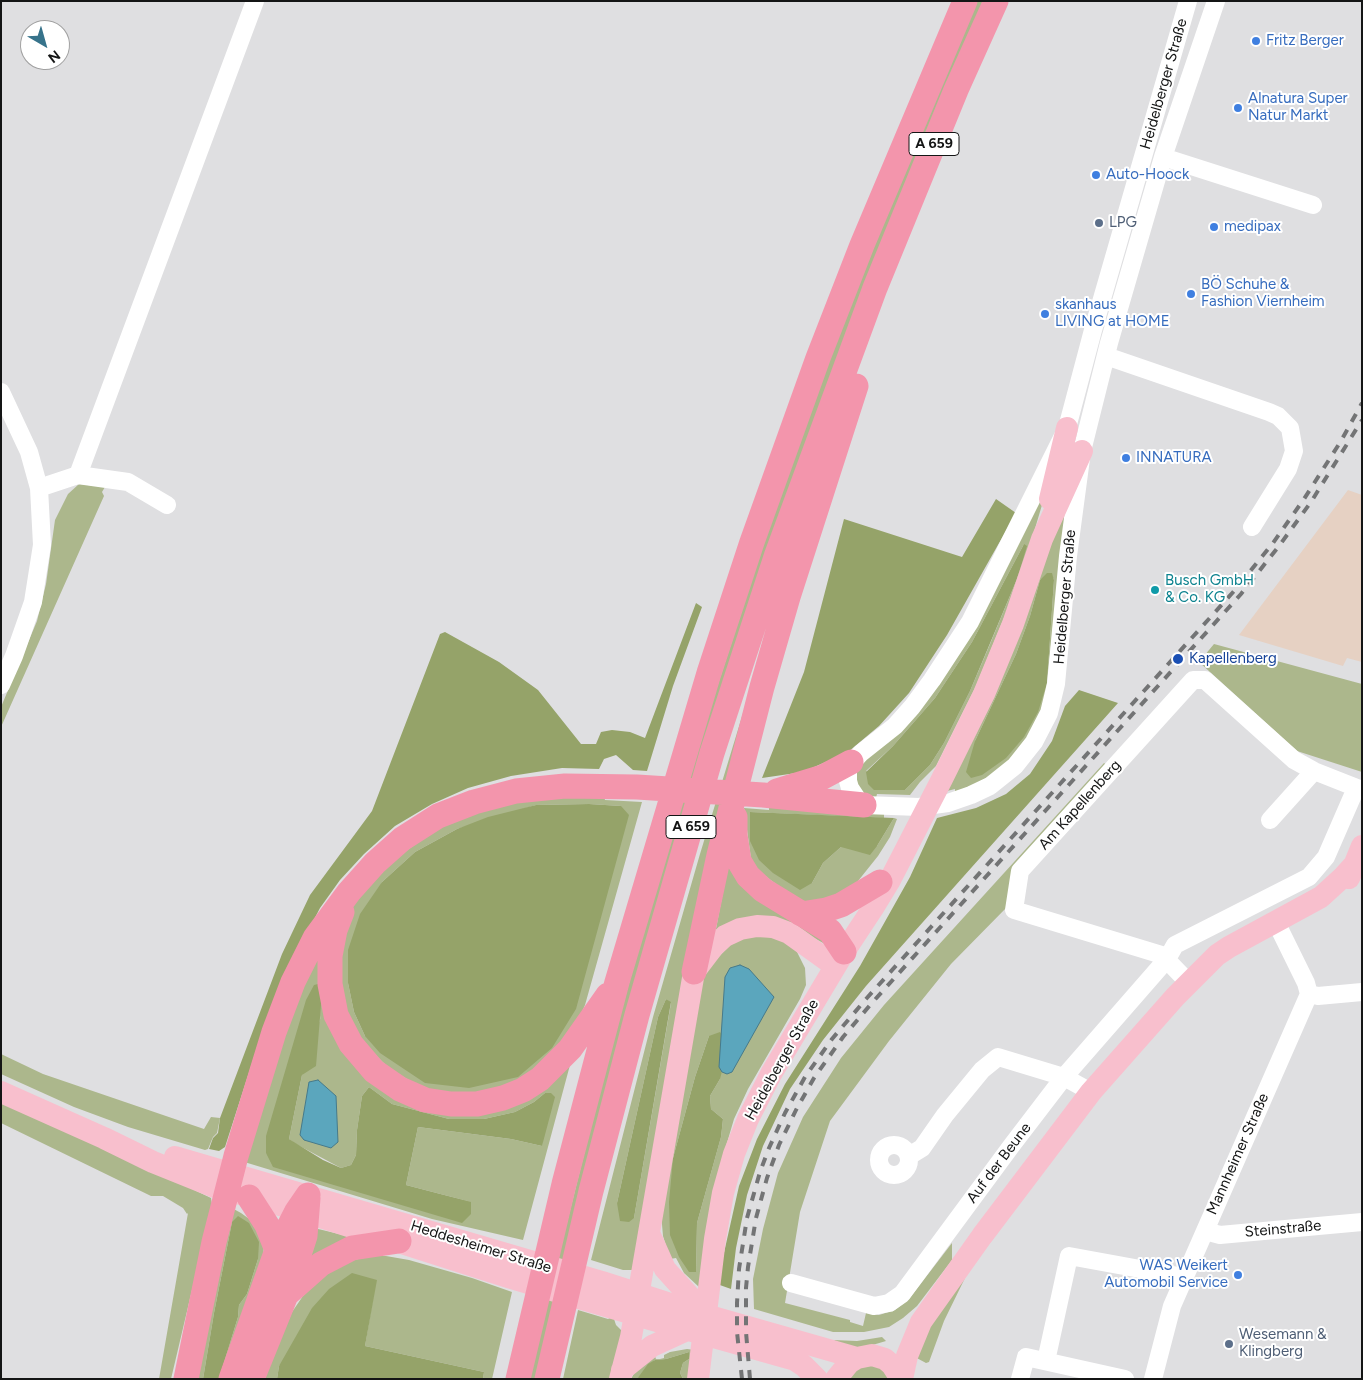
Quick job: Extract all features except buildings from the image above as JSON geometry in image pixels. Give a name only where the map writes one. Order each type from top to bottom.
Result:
[{"type":"highway","name":"A 659","points":[[518,1379],[564,1184],[617,982],[709,673],[818,358],[957,13],[965,1]]},
{"type":"highway","name":"A 659","points":[[547,1379],[591,1191],[637,1015],[712,753],[777,554],[875,288],[956,90],[996,1]]},
{"type":"highway","points":[[840,959],[830,931],[762,890],[748,876],[739,861],[735,836],[750,792],[788,597],[866,354],[875,288]]},
{"type":"highway","points":[[750,792],[823,777],[851,762]]},
{"type":"highway","points":[[186,1379],[216,1232],[236,1156],[274,1032],[293,982],[315,938],[349,892],[375,863],[402,839],[438,816],[474,802],[516,792],[565,786],[750,792],[864,805]]},
{"type":"highway","points":[[694,972],[718,855],[750,792]]},
{"type":"highway","points":[[801,914],[826,910],[841,905],[880,882]]},
{"type":"highway","points":[[349,892],[335,930],[330,956],[330,984],[336,1015],[351,1044],[374,1072],[400,1089],[425,1100],[451,1104],[477,1104],[503,1098],[523,1090],[540,1079],[570,1048],[617,982]]},
{"type":"highway","points":[[244,1189],[267,1225],[277,1250]]},
{"type":"highway","points":[[231,1379],[277,1250],[304,1206]]},
{"type":"highway","points":[[252,1379],[286,1295],[305,1236],[304,1206]]},
{"type":"highway","points":[[286,1295],[321,1264],[352,1248],[399,1241]]},
{"type":"main road","points":[[1042,539],[1051,490],[1067,428]]},
{"type":"main road","points":[[1042,539],[1082,452]]},
{"type":"main road","name":"Heidelberger Straße","points":[[698,1379],[715,1238],[723,1193],[734,1154],[748,1119],[771,1074],[890,880],[942,779],[984,694],[1013,624],[1042,539]]},
{"type":"main road","name":"Heidelberger Straße","points":[[840,959],[864,909],[898,849],[942,779]]},
{"type":"main road","points":[[1189,983],[1279,929],[1320,915],[1335,903],[1344,890],[1358,855]]},
{"type":"main road","points":[[621,1374],[636,1305],[694,972],[713,947],[725,936],[740,929],[757,926],[774,928],[789,933],[840,959]]},
{"type":"main road","name":"Auf der Beune","points":[[901,1379],[907,1356],[921,1322],[988,1228],[1091,1092],[1189,983]]},
{"type":"main road","name":"Heddesheimer Straße","points":[[1,1092],[153,1162],[217,1178],[244,1189],[510,1266],[636,1305],[696,1314],[762,1341],[804,1366],[817,1379]]},
{"type":"main road","name":"Heddesheimer Straße","points":[[304,1206],[399,1241],[510,1266]]},
{"type":"main road","points":[[621,1374],[652,1346],[696,1314],[665,1269],[649,1233]]},
{"type":"main road","name":"Auf der Beune","points":[[836,1379],[844,1368],[867,1357],[921,1322]]},
{"type":"main road","name":"Heddesheimer Straße","points":[[762,1341],[867,1357]]},
{"type":"main road","points":[[867,1357],[885,1359],[892,1365],[901,1379]]},
{"type":"street","points":[[78,475],[255,1]]},
{"type":"street","name":"Heidelberger Straße","points":[[851,762],[895,726],[912,707],[970,622],[1067,428],[1093,330],[1188,1]]},
{"type":"street","name":"Heidelberger Straße","points":[[864,805],[919,807],[954,801],[990,786],[1014,766],[1034,742],[1049,713],[1056,684],[1068,556],[1082,452],[1106,356],[1164,157],[1216,1]]},
{"type":"street","points":[[1164,157],[1313,205]]},
{"type":"street","points":[[1106,356],[1268,412],[1278,416],[1290,428],[1294,451],[1288,469],[1252,527]]},
{"type":"street","points":[[1,392],[29,452],[39,488],[42,545],[34,602],[1,685]]},
{"type":"street","points":[[39,488],[78,475],[128,482],[167,505]]},
{"type":"street","name":"Am Kapellenberg","points":[[1189,983],[1171,952],[1162,955],[1014,910],[1020,871],[1193,680],[1205,680],[1294,760],[1314,771],[1359,789]]},
{"type":"street","points":[[851,762],[848,768],[848,781],[854,795],[864,805]]},
{"type":"street","points":[[1270,820],[1314,771]]},
{"type":"street","points":[[1171,952],[1309,877],[1326,857],[1359,789]]},
{"type":"street","points":[[1279,929],[1306,983],[1309,994],[1318,996],[1362,992]]},
{"type":"street","name":"Auf der Beune","points":[[792,1283],[874,1306],[889,1303],[902,1294],[994,1168],[1064,1078],[1171,952]]},
{"type":"street","name":"Mannheimer Straße","points":[[1153,1379],[1172,1306],[1309,994]]},
{"type":"street","points":[[909,1156],[922,1148],[945,1115],[982,1070],[998,1057],[1064,1078],[1091,1092]]},
{"type":"street","name":"Steinstraße","points":[[1204,1232],[1220,1235],[1362,1222]]},
{"type":"street","points":[[1046,1361],[1069,1256],[1144,1268],[1184,1277]]},
{"type":"street","points":[[1020,1379],[1026,1357],[1126,1379]]},
{"type":"shaded area","name":"Kapellenberg","points":[[1348,490],[1362,495],[1362,662],[1347,658],[1343,666],[1239,635]]},
{"type":"green space","points":[[976,1],[983,1],[853,317],[537,1379],[528,1379],[609,1054],[679,806],[767,531],[846,314]]},
{"type":"green space","points":[[1050,478],[1031,542],[1008,608],[976,686],[936,766],[910,795],[877,794],[876,798],[865,797],[856,782],[856,771],[859,765],[896,733]],"holes":[[[1024,544],[1017,579],[970,691],[944,743],[930,765],[905,790],[866,771],[893,746],[935,698],[972,642]]]},
{"type":"green space","points":[[79,484],[105,487],[102,492],[104,496],[1,727],[1,707],[37,621],[46,584],[55,520],[68,494]]},
{"type":"green space","points":[[1067,495],[1047,681],[1054,580],[1051,573],[1040,580],[1030,616],[1016,654],[975,741],[1047,683],[1045,701],[1030,737],[1012,759],[995,773],[976,784],[955,792],[955,789],[947,791]]},
{"type":"green space","points":[[996,499],[1016,513],[947,635],[909,693],[879,726],[848,752],[803,772],[762,778],[804,672],[844,519],[962,557]]},
{"type":"green space","points":[[1024,544],[1027,546],[1017,579],[970,691],[944,743],[930,765],[905,790],[874,790],[868,784],[866,772],[893,746],[935,698],[972,642]]},
{"type":"green space","points":[[1047,573],[1052,573],[1054,580],[1047,683],[1038,712],[1024,737],[1006,758],[982,775],[971,778],[966,772],[975,741],[1016,654],[1030,616],[1040,580]]},
{"type":"green space","points":[[696,603],[702,607],[673,686],[647,771],[633,770],[616,755],[604,759],[599,769],[562,768],[511,776],[468,788],[432,804],[395,826],[364,854],[340,880],[320,908],[289,968],[262,1032],[225,1147],[219,1151],[209,1149],[213,1138],[218,1133],[220,1118],[282,954],[310,895],[372,811],[440,634],[445,632],[499,662],[538,690],[581,744],[596,744],[601,732],[612,730],[630,732],[645,738]]},
{"type":"green space","points":[[769,628],[634,1270],[623,1270],[591,1260],[653,1017],[700,854]],"holes":[[[666,999],[671,1003],[634,1218],[617,1203],[658,1017]]]},
{"type":"green space","points":[[1214,644],[1362,684],[1362,772],[1297,751],[1199,662]]},
{"type":"green space","points":[[1079,690],[1118,703],[866,986],[823,1040],[790,1089],[763,1146],[747,1195],[736,1248],[731,1289],[717,1284],[739,1186],[757,1139],[785,1084],[860,966],[910,877],[937,818],[976,808],[1006,794],[1030,774],[1052,741],[1065,706]]},
{"type":"green space","points":[[1104,763],[1108,766],[1015,870],[1008,906],[951,964],[889,1041],[830,1121],[800,1212],[785,1303],[850,1320],[850,1322],[863,1326],[866,1313],[879,1315],[895,1310],[909,1299],[952,1243],[952,1260],[917,1306],[889,1327],[864,1332],[833,1332],[754,1309],[753,1279],[763,1229],[778,1173],[803,1117],[841,1058],[884,1005]]},
{"type":"green space","points":[[604,796],[605,800],[642,802],[585,1005],[572,1034],[553,1058],[509,1088],[456,1097],[402,1081],[349,1029],[335,971],[351,909],[378,872],[434,830],[488,807],[536,799]],"holes":[[[589,804],[621,806],[365,1036],[354,1012],[348,983],[382,882],[415,852],[457,829],[536,805]]]},
{"type":"green space","points":[[589,804],[621,806],[629,815],[576,1009],[552,1048],[518,1077],[469,1088],[425,1083],[380,1053],[365,1036],[354,1012],[348,983],[348,950],[360,914],[382,882],[415,852],[457,829],[488,817],[536,805]]},
{"type":"green space","points":[[769,807],[884,814],[884,818],[750,812],[812,883],[823,863],[841,847],[877,846],[894,818],[897,819],[890,837],[878,856],[854,886],[844,895],[804,905],[752,866],[744,808],[769,810]]},
{"type":"green space","points":[[750,812],[894,818],[870,855],[841,847],[823,863],[812,883],[800,890],[773,873],[759,860],[750,841]]},
{"type":"green space","points":[[728,866],[824,937],[825,944],[812,937],[715,934]]},
{"type":"green space","points":[[757,935],[779,939],[796,950],[805,968],[806,985],[800,999],[748,1089],[734,1119],[719,1170],[699,1287],[684,1273],[676,1258],[670,1259],[663,1236],[661,1213],[698,994],[707,969],[733,942]],"holes":[[[709,1036],[720,1079],[710,1096],[711,1109],[723,1119],[721,1137],[697,1223],[696,1272],[673,1158],[695,1077]]]},
{"type":"green space","points":[[322,939],[340,1040],[462,1111],[570,1065],[523,1240],[432,1219],[241,1161],[257,1106]],"holes":[[[321,1016],[302,1075],[289,1139],[341,1168],[351,1165],[356,1155],[357,1130],[362,1096],[369,1087],[392,1104],[449,1119],[484,1119],[515,1112],[534,1102],[545,1093],[542,1146],[511,1139],[418,1127],[406,1185],[471,1202],[266,1153]]]},
{"type":"green space","points":[[318,984],[322,993],[316,1066],[302,1075],[289,1139],[323,1160],[341,1168],[351,1165],[356,1155],[357,1130],[362,1096],[369,1087],[392,1104],[449,1119],[484,1119],[515,1112],[534,1102],[545,1093],[551,1093],[555,1097],[542,1146],[511,1139],[418,1127],[406,1185],[471,1202],[471,1214],[462,1223],[273,1167],[266,1153],[266,1136],[306,1000],[314,985]]},
{"type":"green space","points":[[666,999],[671,1002],[634,1218],[629,1222],[620,1221],[617,1203],[658,1017]]},
{"type":"green space","points":[[720,1032],[729,1044],[720,1079],[710,1096],[711,1109],[723,1119],[721,1137],[697,1223],[696,1272],[689,1272],[679,1257],[670,1235],[669,1202],[673,1158],[695,1077],[709,1036]]},
{"type":"green space","points":[[1,1054],[43,1074],[204,1129],[211,1117],[220,1118],[217,1133],[213,1137],[208,1149],[205,1150],[128,1127],[74,1107],[1,1074]]},
{"type":"green space","points":[[1,1098],[211,1198],[212,1205],[171,1379],[159,1379],[188,1213],[163,1196],[151,1196],[1,1123]]},
{"type":"green space","points":[[230,1207],[252,1221],[264,1245],[263,1258],[219,1379],[238,1317],[239,1305],[247,1294],[258,1259],[232,1222],[203,1379],[194,1379]]},
{"type":"green space","points":[[238,1216],[249,1223],[259,1242],[258,1259],[247,1294],[239,1305],[238,1317],[219,1379],[203,1379],[232,1222]]},
{"type":"green space","points":[[314,1228],[360,1239],[305,1269]]},
{"type":"green space","points":[[375,1256],[409,1260],[472,1278],[512,1292],[492,1379],[483,1379],[484,1372],[365,1346],[376,1280],[279,1366],[277,1379],[260,1379],[292,1312],[305,1293],[323,1276],[353,1260]]},
{"type":"green space","points":[[352,1273],[377,1280],[365,1346],[484,1372],[483,1379],[277,1379],[279,1366],[312,1308],[329,1289]]},
{"type":"green space","points":[[965,1278],[944,1321],[929,1362],[926,1363],[913,1356],[917,1342]]},
{"type":"green space","points":[[578,1310],[614,1319],[616,1325],[624,1333],[612,1379],[563,1379]]},
{"type":"green space","points":[[882,1337],[886,1341],[854,1349],[833,1340],[857,1341]]},
{"type":"green space","points":[[687,1349],[695,1350],[690,1379],[683,1379],[680,1373],[683,1363],[689,1359],[689,1352],[666,1359],[655,1360],[637,1379],[631,1379],[637,1368],[654,1354],[656,1359],[660,1359],[670,1352]]},
{"type":"green space","points":[[689,1352],[689,1359],[683,1363],[680,1373],[683,1379],[637,1379],[648,1364],[655,1360],[666,1359]]},
{"type":"green space","points":[[877,1365],[891,1379],[844,1379],[854,1367]]},
{"type":"water","points":[[740,965],[749,969],[774,997],[732,1072],[727,1074],[722,1072],[719,1067],[725,977],[730,968]]},
{"type":"water","points":[[318,1080],[336,1096],[338,1142],[331,1148],[304,1140],[300,1135],[309,1082]]},
{"type":"railway","points":[[742,1379],[737,1332],[737,1303],[739,1269],[747,1218],[769,1148],[785,1113],[805,1077],[832,1039],[866,999],[1235,590],[1273,543],[1304,499],[1341,441],[1362,403]]},
{"type":"railway","points":[[750,1379],[746,1332],[746,1288],[756,1218],[767,1178],[779,1145],[814,1078],[843,1037],[871,1004],[1241,594],[1311,502],[1362,420]]},
{"type":"place","name":"Fritz Berger","points":[[1256,41]]},
{"type":"place","name":"Alnatura Super Natur Markt","points":[[1238,108]]},
{"type":"place","name":"Auto-Hoock","points":[[1096,175]]},
{"type":"place","name":"LPG","points":[[1099,223]]},
{"type":"place","name":"medipax","points":[[1214,227]]},
{"type":"place","name":"BÖ Schuhe & Fashion Viernheim","points":[[1191,294]]},
{"type":"place","name":"skanhaus LIVING at HOME","points":[[1045,314]]},
{"type":"place","name":"INNATURA","points":[[1126,458]]},
{"type":"place","name":"Busch GmbH & Co. KG","points":[[1155,590]]},
{"type":"place","name":"Kapellenberg","points":[[1178,659]]},
{"type":"place","name":"WAS Weikert Automobil Service","points":[[1238,1275]]},
{"type":"place","name":"Wesemann & Klingberg","points":[[1229,1344]]}]
